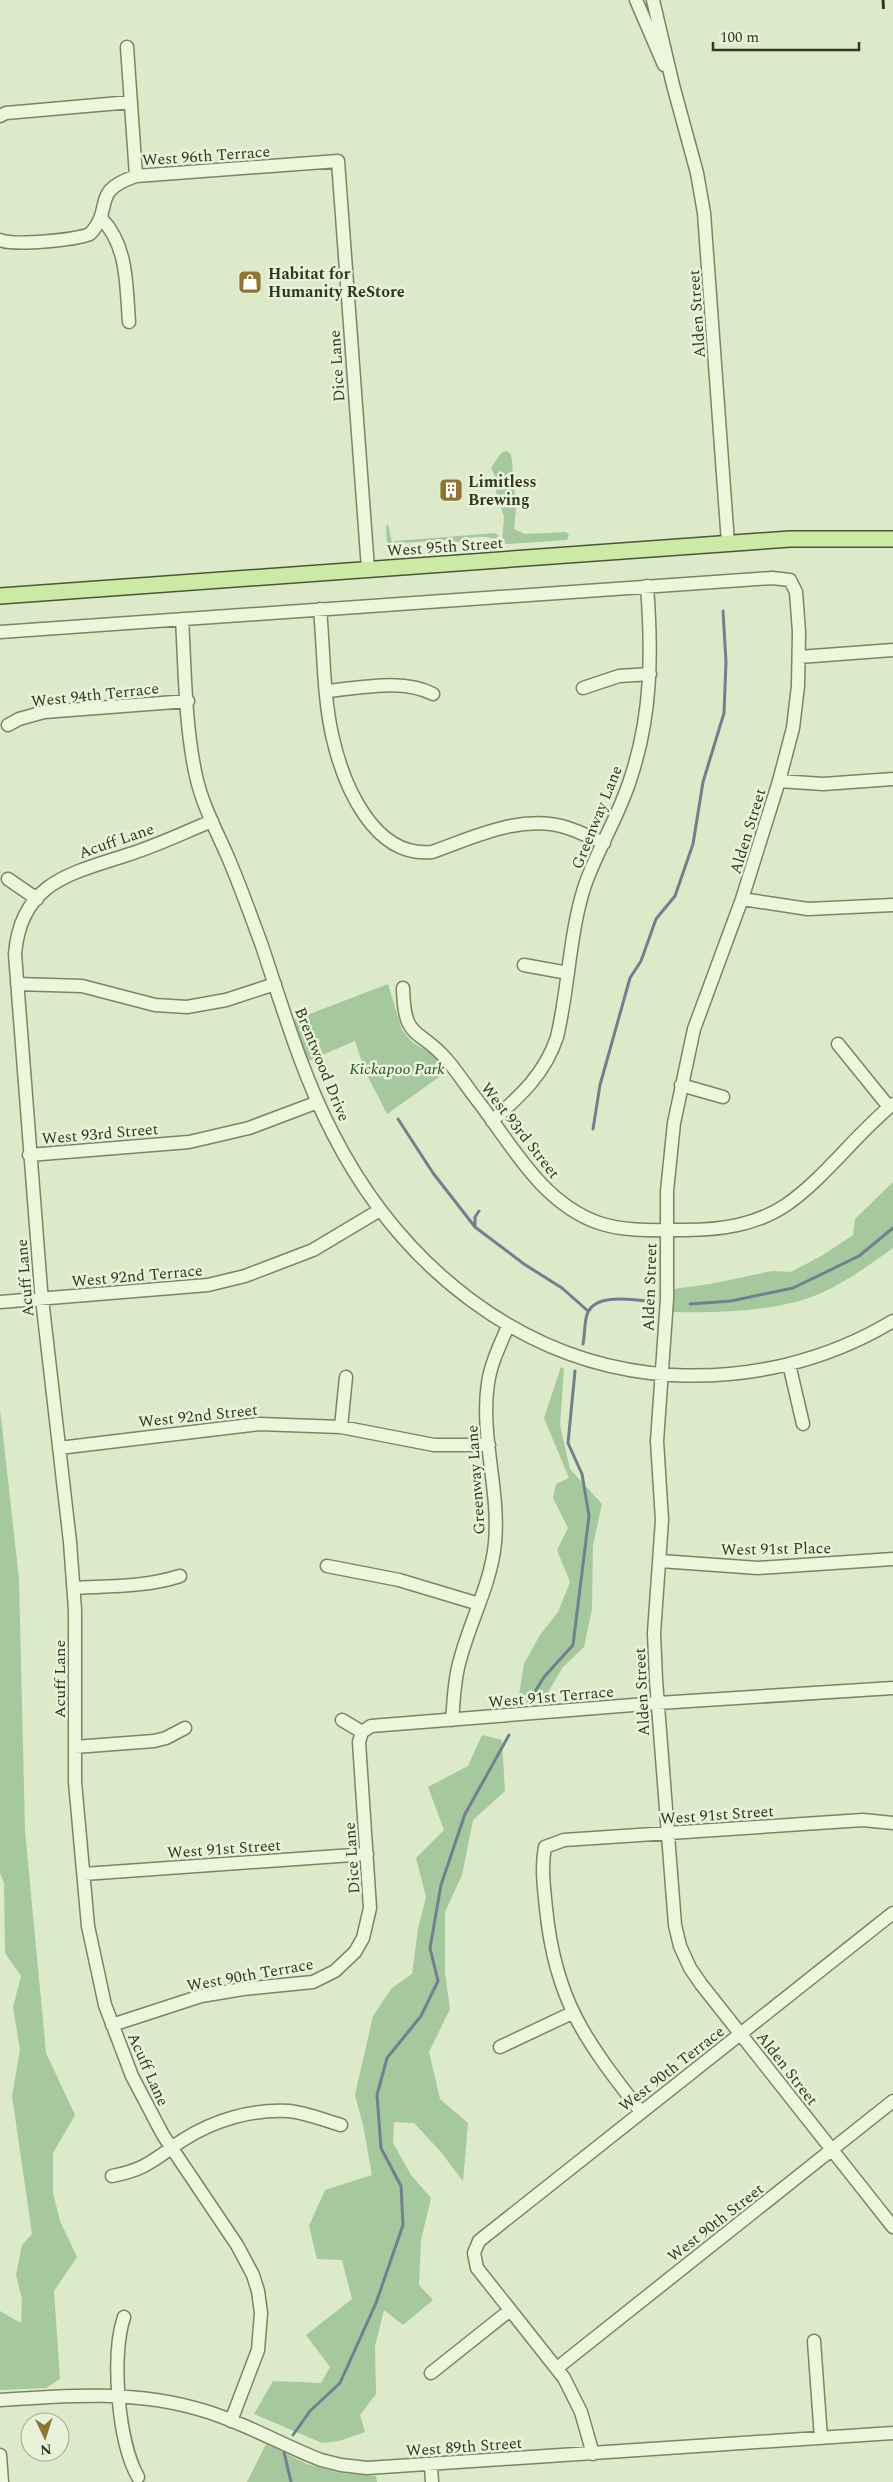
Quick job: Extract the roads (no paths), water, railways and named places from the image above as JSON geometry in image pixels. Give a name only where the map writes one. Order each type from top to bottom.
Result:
[{"type":"main road","name":"West 95th Street","points":[[0,596],[790,539],[893,539]]},
{"type":"street","name":"Alden Street","points":[[636,0],[673,85]]},
{"type":"street","name":"Alden Street","points":[[653,0],[673,85],[697,172],[704,213],[728,543]]},
{"type":"street","points":[[127,47],[136,176]]},
{"type":"street","points":[[0,116],[6,113],[131,102]]},
{"type":"street","name":"West 96th Terrace","points":[[101,218],[105,195],[118,182],[136,176],[338,161]]},
{"type":"street","name":"Dice Lane","points":[[338,161],[368,569]]},
{"type":"street","points":[[0,240],[15,242],[83,236],[90,234],[101,218],[117,239],[125,265],[129,322]]},
{"type":"street","name":"Alden Street","points":[[647,586],[772,578],[790,580],[796,592],[798,605],[799,657],[793,728],[779,781],[742,899],[701,1007],[681,1084],[669,1159],[666,1230],[667,1299],[660,1374],[657,1441],[662,1520],[654,1633],[672,1909],[680,1946],[690,1968],[701,1984],[893,2227]]},
{"type":"street","points":[[0,632],[647,586]]},
{"type":"street","name":"Greenway Lane","points":[[492,1121],[523,1094],[545,1066],[557,1038],[577,920],[585,885],[631,778],[642,740],[651,652],[647,586]]},
{"type":"street","points":[[320,609],[333,738],[352,790],[378,831],[394,845],[402,849],[421,853],[432,852],[504,827],[528,823],[567,828],[604,843]]},
{"type":"street","name":"Brentwood Drive","points":[[182,619],[191,751],[196,778],[238,880],[318,1102],[350,1164],[380,1210],[418,1254],[441,1277],[478,1307],[530,1338],[582,1359],[623,1369],[660,1374],[729,1375],[789,1364],[850,1344],[893,1320]]},
{"type":"street","points":[[799,657],[893,650]]},
{"type":"street","points":[[583,688],[619,676],[650,674]]},
{"type":"street","points":[[327,691],[395,686],[423,689],[433,694]]},
{"type":"street","name":"West 94th Terrace","points":[[8,725],[19,719],[44,712],[188,701]]},
{"type":"street","points":[[779,781],[818,784],[893,779]]},
{"type":"street","name":"Acuff Lane","points":[[212,820],[132,853],[71,872],[57,880],[37,899],[24,916],[16,942],[17,984],[29,1155],[42,1300],[67,1509],[74,1588],[77,1810],[88,1926],[95,1967],[112,2026],[132,2076],[172,2148],[237,2245],[253,2275],[258,2291],[261,2312],[258,2350],[231,2421]]},
{"type":"street","points":[[8,879],[37,899]]},
{"type":"street","points":[[742,899],[808,909],[893,905]]},
{"type":"street","points":[[524,965],[568,973]]},
{"type":"street","points":[[17,984],[82,986],[155,1005],[187,1007],[208,1005],[274,984]]},
{"type":"street","name":"West 93rd Street","points":[[403,988],[405,1013],[413,1032],[446,1059],[531,1173],[548,1192],[568,1207],[600,1223],[625,1228],[666,1230],[724,1228],[768,1215],[803,1192],[858,1136],[891,1106],[838,1044]]},
{"type":"street","points":[[681,1084],[723,1097]]},
{"type":"street","name":"West 93rd Street","points":[[29,1155],[151,1146],[214,1137],[250,1128],[318,1102]]},
{"type":"street","name":"West 92nd Terrace","points":[[0,1302],[190,1288],[245,1276],[313,1250],[380,1210]]},
{"type":"street","name":"Greenway Lane","points":[[452,1720],[455,1678],[490,1567],[496,1523],[486,1411],[488,1384],[493,1362],[508,1326]]},
{"type":"street","points":[[789,1364],[803,1424]]},
{"type":"street","points":[[341,1427],[346,1377]]},
{"type":"street","name":"West 92nd Street","points":[[59,1448],[227,1426],[292,1424],[341,1427],[434,1445],[489,1445]]},
{"type":"street","name":"West 91st Place","points":[[660,1561],[758,1568],[893,1559]]},
{"type":"street","points":[[327,1566],[399,1580],[479,1604]]},
{"type":"street","points":[[74,1588],[137,1585],[180,1576]]},
{"type":"street","name":"West 91st Terrace","points":[[362,1732],[371,1726],[658,1703],[893,1688]]},
{"type":"street","points":[[342,1720],[362,1732]]},
{"type":"street","points":[[75,1747],[154,1741],[166,1738],[185,1728]]},
{"type":"street","name":"Dice Lane","points":[[335,1971],[355,1952],[368,1924],[370,1908],[359,1742],[362,1732]]},
{"type":"street","name":"West 91st Street","points":[[572,2013],[559,1980],[549,1935],[542,1861],[545,1847],[564,1840],[863,1820],[893,1823]]},
{"type":"street","name":"West 91st Street","points":[[84,1874],[367,1854]]},
{"type":"street","name":"West 90th Terrace","points":[[509,2311],[476,2268],[474,2253],[479,2241],[893,1913]]},
{"type":"street","name":"West 90th Terrace","points":[[112,2026],[201,1996],[243,1989],[313,1982],[335,1971]]},
{"type":"street","points":[[500,2047],[572,2013],[589,2044],[641,2112]]},
{"type":"street","name":"West 90th Street","points":[[556,2368],[893,2101]]},
{"type":"street","points":[[112,2176],[135,2172],[214,2124],[241,2115],[264,2111],[290,2111],[341,2125]]},
{"type":"street","points":[[432,2373],[509,2311],[556,2368],[573,2393],[582,2412],[594,2454]]},
{"type":"street","points":[[124,2317],[117,2347],[120,2396],[125,2447],[138,2477]]},
{"type":"street","points":[[814,2340],[821,2438]]},
{"type":"street","name":"West 89th Street","points":[[0,2400],[120,2396],[177,2404],[231,2421],[307,2454],[341,2465],[368,2468],[893,2433]]},
{"type":"street","points":[[0,2455],[2,2482]]},
{"type":"street","points":[[431,2465],[432,2482]]},
{"type":"waterway","points":[[593,1129],[600,1085],[630,978],[641,961],[656,919],[675,896],[693,844],[703,782],[724,713],[726,662],[723,611]]},
{"type":"waterway","points":[[398,1119],[433,1173],[475,1227],[524,1264],[562,1288],[588,1311]]},
{"type":"waterway","points":[[475,1226],[475,1217],[479,1211]]},
{"type":"waterway","points":[[690,1304],[731,1301],[793,1288],[859,1256],[893,1228]]},
{"type":"waterway","points":[[583,1344],[588,1312],[599,1302],[615,1299],[648,1301]]},
{"type":"waterway","points":[[528,1703],[544,1677],[573,1645],[589,1516],[582,1474],[568,1443],[575,1371]]},
{"type":"waterway","points":[[293,2435],[310,2411],[340,2383],[376,2303],[403,2225],[401,2186],[381,2148],[377,2095],[387,2058],[421,2016],[438,1981],[430,1948],[441,1885],[465,1814],[509,1735]]},
{"type":"waterway","points":[[284,2452],[291,2482]]},
{"type":"railway","points":[[883,0],[884,17]]},
{"type":"place","name":"Habitat for Humanity ReStore","points":[[250,282]]},
{"type":"place","name":"Limitless Brewing","points":[[451,490]]},
{"type":"park label","name":"Kickapoo Park","points":[[397,1068]]}]
